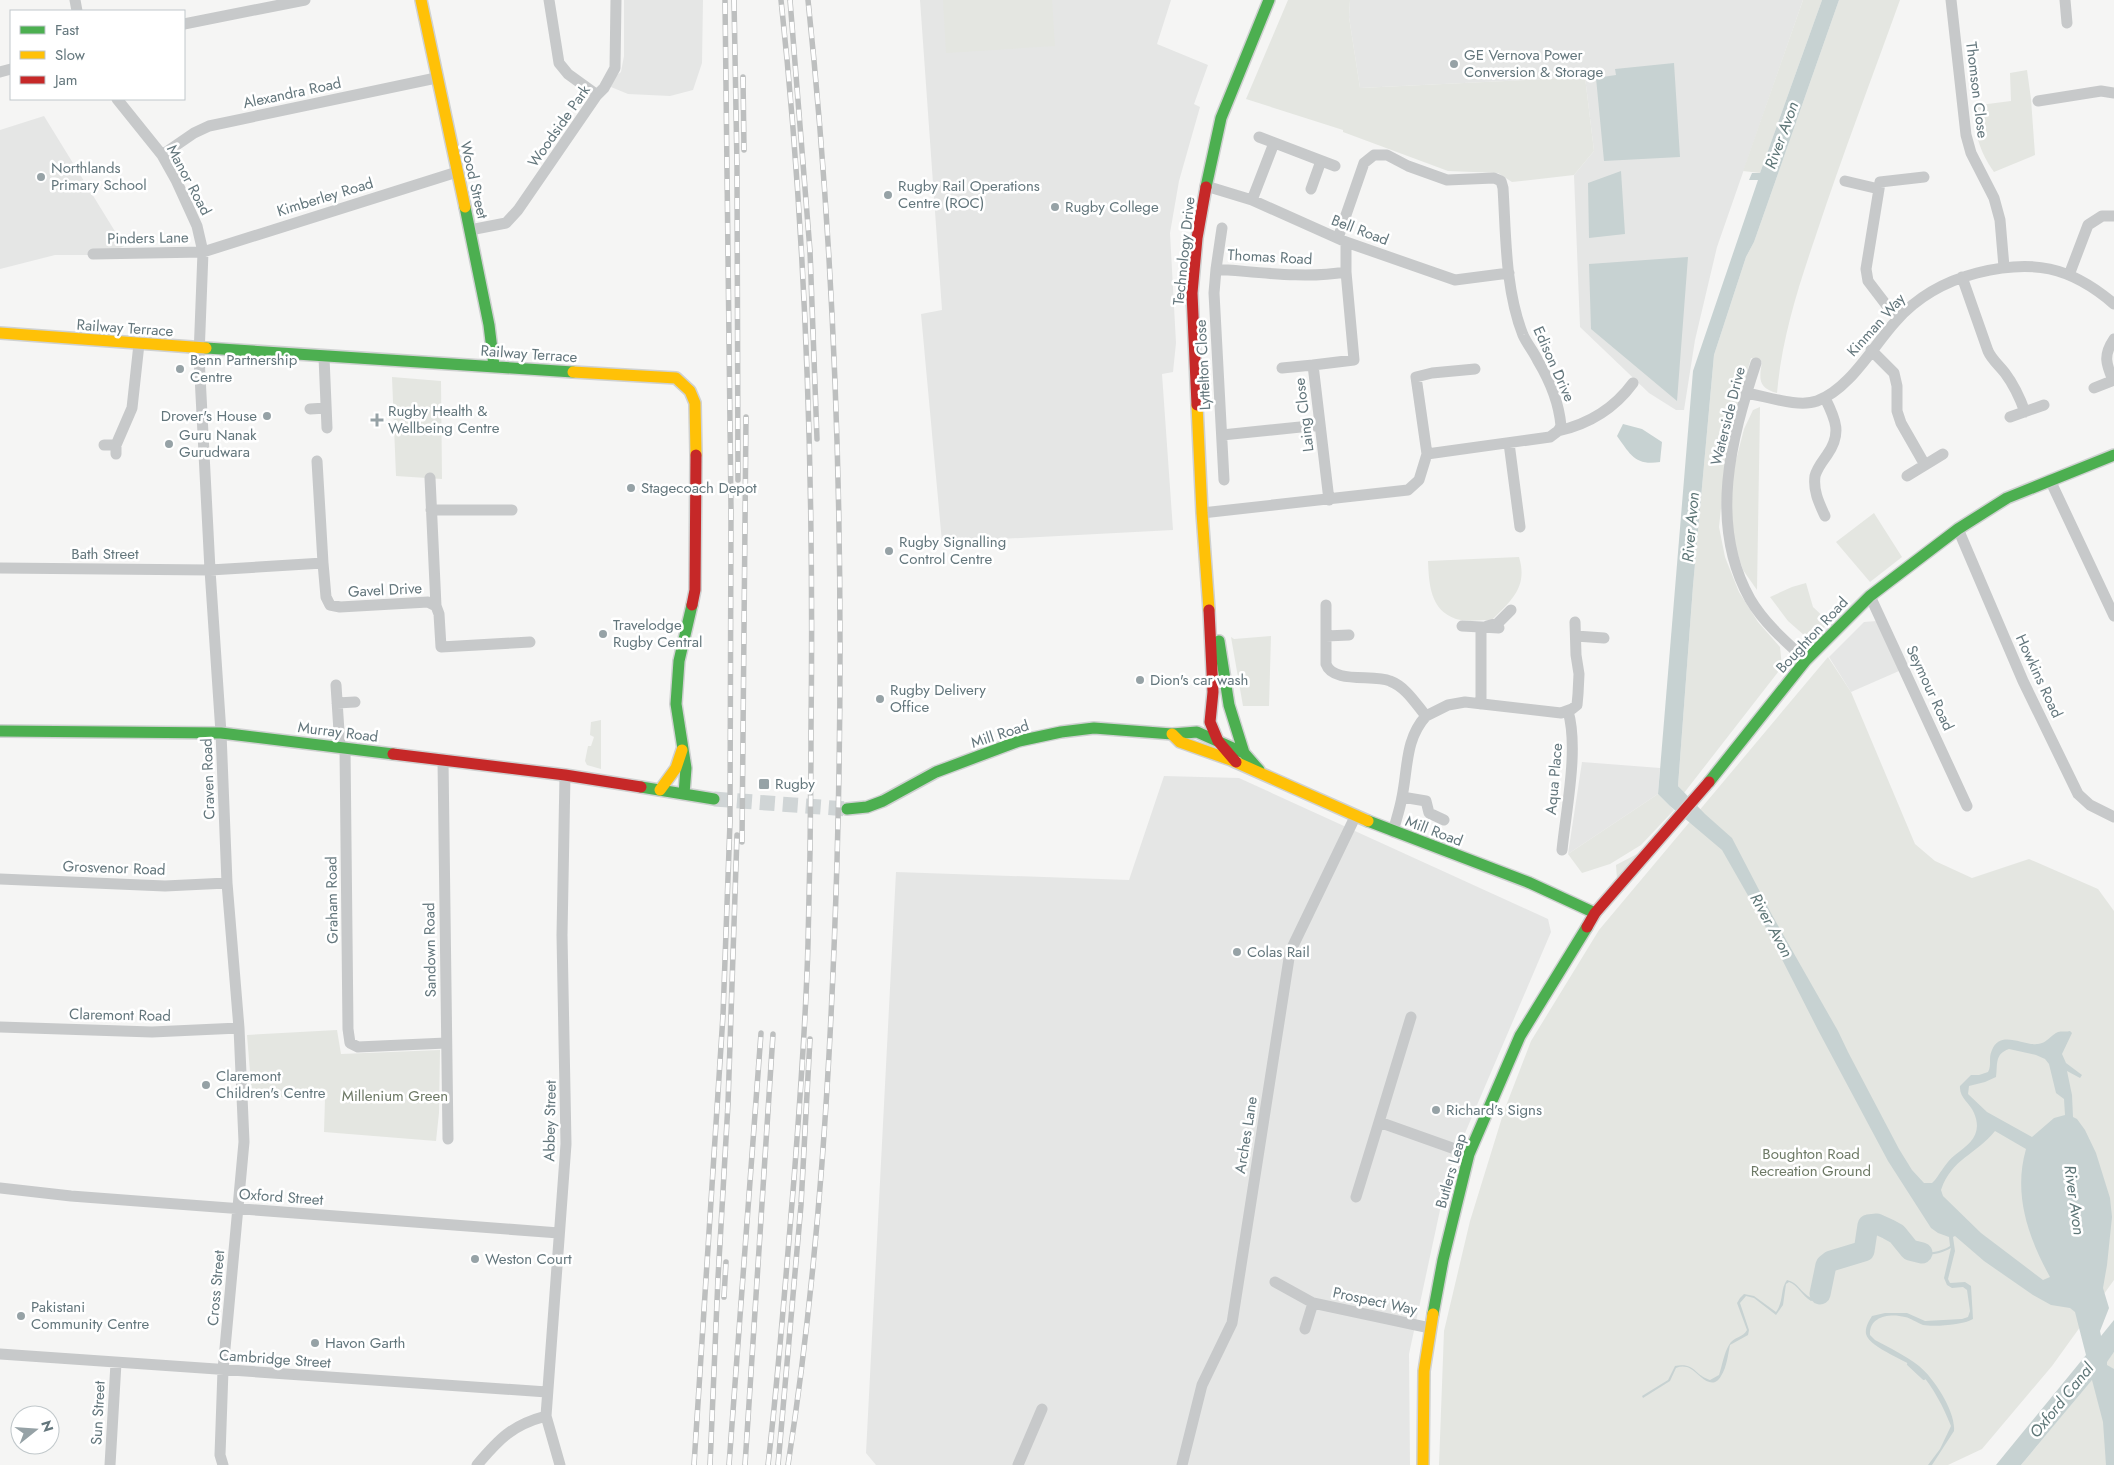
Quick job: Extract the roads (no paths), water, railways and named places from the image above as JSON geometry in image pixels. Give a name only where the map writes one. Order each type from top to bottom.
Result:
[{"type":"street","points":[[185,24],[305,0]]},
{"type":"street","name":"Wood Street","points":[[421,0],[489,325],[494,366]]},
{"type":"street","points":[[549,0],[559,63],[568,74],[597,95]]},
{"type":"street","name":"Woodside Park","points":[[470,230],[506,223],[526,200],[597,95],[604,88],[615,68],[616,0]]},
{"type":"street","name":"Technology Drive","points":[[1210,722],[1213,692],[1208,575],[1202,513],[1192,293],[1197,238],[1221,118],[1269,0]]},
{"type":"street","name":"Thomson Close","points":[[1951,0],[1966,135],[1971,154],[1994,198],[2000,220],[2004,266]]},
{"type":"street","points":[[2066,0],[2067,23]]},
{"type":"street","name":"Alexandra Road","points":[[162,155],[194,133],[210,126],[436,78]]},
{"type":"street","points":[[2038,101],[2101,91],[2114,93]]},
{"type":"street","name":"Manor Road","points":[[118,100],[162,155],[176,180],[197,226],[203,252],[198,348]]},
{"type":"street","points":[[1259,136],[1335,166]]},
{"type":"street","points":[[1252,200],[1274,143]]},
{"type":"street","name":"Edison Drive","points":[[1342,240],[1364,163],[1374,155],[1387,155],[1408,166],[1447,180],[1494,178],[1501,181],[1509,272],[1524,337],[1540,363],[1555,396],[1562,426],[1558,431]]},
{"type":"street","points":[[1311,189],[1321,161]]},
{"type":"street","name":"Kimberley Road","points":[[203,252],[457,172]]},
{"type":"street","points":[[1897,319],[1868,281],[1866,269],[1880,182],[1924,177]]},
{"type":"street","points":[[1846,181],[1879,189]]},
{"type":"street","name":"Bell Road","points":[[1206,186],[1252,200],[1342,240],[1455,280],[1509,272]]},
{"type":"street","points":[[2069,275],[2088,225],[2102,216],[2114,216]]},
{"type":"street","points":[[1216,269],[1222,228]]},
{"type":"street","name":"Laing Close","points":[[1329,500],[1313,365],[1354,360],[1342,240]]},
{"type":"street","name":"Pinders Lane","points":[[93,254],[203,252]]},
{"type":"street","name":"Kinman Way","points":[[1746,393],[1797,403],[1807,403],[1825,398],[1846,383],[1897,319],[1921,298],[1939,286],[1962,277],[2004,266],[2030,266],[2069,275],[2098,290],[2114,304]]},
{"type":"street","name":"Thomas Road","points":[[1214,293],[1216,269],[1302,275],[1328,275],[1346,272]]},
{"type":"street","points":[[1962,277],[1993,362],[2004,372],[2018,393],[2025,412]]},
{"type":"street","name":"Lyttelton Close","points":[[1214,293],[1224,480]]},
{"type":"street","name":"Railway Terrace","points":[[0,333],[324,357],[676,378],[692,390],[696,408],[695,590],[678,670],[676,708],[686,768],[684,794]]},
{"type":"street","points":[[2094,388],[2114,380],[2106,364],[2106,356],[2114,339]]},
{"type":"street","points":[[104,445],[116,450],[132,408],[139,344]]},
{"type":"street","name":"Craven Road","points":[[198,348],[221,733],[227,883],[239,1028],[244,1142],[238,1208]]},
{"type":"street","points":[[1871,350],[1894,374],[1897,386],[1897,411],[1901,423],[1925,464]]},
{"type":"street","points":[[324,357],[327,428]]},
{"type":"street","name":"Waterside Drive","points":[[1756,363],[1734,439],[1726,491],[1728,537],[1737,570],[1750,599],[1770,626],[1806,660]]},
{"type":"street","points":[[1282,368],[1313,365]]},
{"type":"street","points":[[1202,513],[1408,490],[1420,480],[1427,454],[1416,377],[1432,373],[1475,369]]},
{"type":"street","points":[[1427,454],[1550,437],[1558,431],[1579,426],[1628,400],[1634,383]]},
{"type":"street","points":[[1825,398],[1835,420],[1836,428],[1833,446],[1816,473],[1815,490],[1825,516]]},
{"type":"street","points":[[2010,418],[2044,405]]},
{"type":"street","points":[[310,409],[326,408]]},
{"type":"street","points":[[1222,435],[1320,425]]},
{"type":"street","points":[[1509,443],[1520,527]]},
{"type":"street","points":[[1907,476],[1943,454]]},
{"type":"street","name":"Boughton Road","points":[[1595,913],[1700,794],[1806,660],[1832,631],[1870,596],[1958,529],[2007,498],[2114,455]]},
{"type":"street","points":[[210,570],[323,563],[317,461]]},
{"type":"street","points":[[430,478],[436,606]]},
{"type":"street","points":[[2050,480],[2114,616]]},
{"type":"street","points":[[431,510],[512,510]]},
{"type":"street","name":"Howkins Road","points":[[1958,529],[2023,681],[2078,794],[2090,805],[2114,817]]},
{"type":"street","name":"Gavel Drive","points":[[323,563],[326,598],[330,605],[340,607],[428,602],[436,606],[439,614],[441,647],[530,642]]},
{"type":"street","name":"Bath Street","points":[[0,568],[210,570]]},
{"type":"street","name":"Technology Drive","points":[[1208,575],[1228,701],[1244,754]]},
{"type":"street","name":"Seymour Road","points":[[1870,596],[1967,790],[1967,806]]},
{"type":"street","points":[[1326,605],[1326,664],[1328,669],[1335,675],[1390,680],[1404,690],[1426,716]]},
{"type":"street","points":[[1483,627],[1498,623],[1511,610]]},
{"type":"street","points":[[1392,832],[1402,797],[1410,743],[1417,726],[1426,716],[1448,705],[1465,702],[1561,713],[1568,712],[1577,705],[1575,622]]},
{"type":"street","points":[[1462,626],[1499,628]]},
{"type":"street","points":[[1481,704],[1483,627]]},
{"type":"street","points":[[1326,636],[1349,635]]},
{"type":"street","points":[[1576,636],[1604,638]]},
{"type":"street","points":[[336,685],[342,748]]},
{"type":"street","points":[[1208,751],[1218,741],[1228,701]]},
{"type":"street","points":[[337,703],[355,702]]},
{"type":"street","name":"Aqua Place","points":[[1562,850],[1573,745],[1568,712]]},
{"type":"street","points":[[1236,762],[1218,741],[1210,722],[1197,732],[1218,741],[1244,754]]},
{"type":"street","name":"Mill Road","points":[[847,809],[868,807],[883,801],[936,772],[1019,741],[1061,732],[1094,728],[1172,734],[1197,732]]},
{"type":"street","name":"Murray Road","points":[[0,731],[221,733],[566,775],[665,791]]},
{"type":"street","name":"Mill Road","points":[[1172,734],[1180,742],[1236,762],[1392,832],[1530,883],[1595,913]]},
{"type":"street","name":"Graham Road","points":[[342,748],[348,1029],[350,1043],[358,1047],[446,1043]]},
{"type":"street","name":"Railway Terrace","points":[[665,791],[676,768],[682,748]]},
{"type":"street","name":"Mill Road","points":[[1244,754],[1263,774]]},
{"type":"street","name":"Sandown Road","points":[[443,760],[448,1139]]},
{"type":"street","name":"Abbey Street","points":[[560,1465],[546,1416],[566,1144],[562,936],[566,775]]},
{"type":"street","points":[[665,791],[714,799]]},
{"type":"street","name":"Mill Road","points":[[1402,797],[1426,801],[1429,813],[1444,820]]},
{"type":"street","name":"Arches Lane","points":[[1182,1465],[1202,1385],[1232,1323],[1290,952],[1356,815]]},
{"type":"street","name":"Grosvenor Road","points":[[0,879],[165,886],[227,883]]},
{"type":"street","name":"Butlers Leap","points":[[1423,1465],[1424,1371],[1430,1328],[1443,1260],[1469,1154],[1520,1036],[1595,913]]},
{"type":"street","points":[[1356,1197],[1411,1017]]},
{"type":"street","name":"Claremont Road","points":[[0,1028],[152,1032],[239,1028]]},
{"type":"street","points":[[1378,1122],[1469,1154]]},
{"type":"street","name":"Oxford Street","points":[[0,1188],[559,1233]]},
{"type":"street","name":"Cross Street","points":[[223,1465],[220,1455],[223,1370],[238,1208]]},
{"type":"street","name":"Prospect Way","points":[[1275,1282],[1312,1303],[1430,1328]]},
{"type":"street","name":"Prospect Way","points":[[1305,1329],[1312,1303]]},
{"type":"street","name":"Cambridge Street","points":[[0,1354],[547,1392]]},
{"type":"street","name":"Sun Street","points":[[110,1465],[116,1363]]},
{"type":"street","points":[[1018,1465],[1042,1408]]},
{"type":"street","points":[[477,1465],[499,1440],[514,1428],[529,1420],[546,1416]]},
{"type":"water","points":[[1822,0],[1839,0],[1754,242],[1746,257],[1714,355],[1693,586],[1678,786],[1732,838],[1772,915],[1838,1031],[1899,1149],[1912,1170],[1924,1183],[1932,1183],[1949,1160],[1974,1138],[1977,1127],[1976,1120],[1972,1109],[1961,1094],[1960,1086],[1971,1075],[1988,1072],[1991,1053],[1996,1044],[2006,1039],[2038,1044],[2058,1032],[2070,1031],[2072,1033],[2062,1054],[2066,1063],[2082,1075],[2080,1078],[2067,1071],[2072,1095],[2073,1117],[2077,1119],[2085,1130],[2096,1153],[2110,1198],[2112,1217],[2103,1288],[2109,1308],[2100,1331],[2101,1336],[2114,1320],[2114,1352],[2107,1365],[2114,1369],[2114,1465],[2106,1465],[2103,1422],[2092,1380],[2021,1465],[1996,1465],[2086,1355],[2075,1312],[2070,1308],[2051,1305],[2033,1295],[1984,1261],[1955,1236],[1953,1237],[1955,1251],[1948,1279],[1950,1283],[1965,1282],[1971,1286],[1973,1319],[1956,1324],[1928,1326],[1910,1318],[1893,1315],[1877,1320],[1873,1324],[1870,1335],[1925,1371],[1948,1405],[1954,1423],[1954,1431],[1932,1465],[1928,1465],[1940,1449],[1951,1426],[1945,1412],[1934,1391],[1920,1372],[1875,1345],[1866,1334],[1866,1329],[1872,1316],[1885,1313],[1907,1313],[1925,1321],[1968,1317],[1970,1311],[1967,1290],[1963,1287],[1952,1288],[1947,1285],[1944,1278],[1951,1248],[1930,1255],[1918,1254],[1908,1250],[1888,1229],[1881,1226],[1869,1227],[1865,1252],[1850,1255],[1831,1264],[1827,1269],[1819,1298],[1811,1301],[1789,1282],[1786,1284],[1783,1305],[1776,1315],[1754,1298],[1746,1296],[1740,1303],[1749,1330],[1748,1335],[1730,1345],[1725,1369],[1717,1380],[1710,1382],[1689,1368],[1680,1367],[1676,1368],[1670,1381],[1643,1398],[1642,1396],[1668,1380],[1675,1366],[1691,1367],[1710,1380],[1719,1375],[1729,1345],[1747,1330],[1737,1303],[1740,1298],[1744,1294],[1754,1296],[1776,1312],[1780,1304],[1783,1287],[1787,1280],[1794,1283],[1811,1298],[1818,1295],[1825,1267],[1833,1259],[1863,1250],[1867,1226],[1879,1223],[1886,1225],[1909,1247],[1919,1252],[1935,1252],[1950,1246],[1949,1237],[1931,1228],[1888,1161],[1762,920],[1722,850],[1658,794],[1693,371],[1758,180],[1749,180],[1752,173],[1760,173]],"holes":[[[2009,1049],[2045,1059],[2049,1064],[2056,1093],[2064,1099],[2065,1115],[2054,1118],[2032,1137],[1987,1112],[1968,1094],[1969,1086],[1996,1077],[1999,1057],[2004,1051]],[[1995,1131],[2026,1149],[2022,1166],[2022,1199],[2029,1231],[2050,1277],[2043,1280],[1981,1233],[1943,1196],[1941,1190],[1951,1171]]]},
{"type":"water","points":[[1674,63],[1680,157],[1604,161],[1596,78],[1616,75],[1615,69]]},
{"type":"water","points":[[1621,171],[1625,234],[1589,238],[1588,183]]},
{"type":"water","points":[[1688,257],[1677,401],[1591,329],[1589,264]]},
{"type":"water","points":[[1623,424],[1642,429],[1662,442],[1660,462],[1645,462],[1630,453],[1617,436]]},
{"type":"waterway","points":[[1820,1294],[1826,1265],[1831,1261],[1864,1251],[1868,1225],[1877,1224],[1888,1229],[1897,1234],[1910,1250],[1922,1253]]},
{"type":"waterway","points":[[1909,1364],[1924,1378]]},
{"type":"tunnel","points":[[714,799],[847,809]]},
{"type":"railway","points":[[694,1465],[723,1015],[730,822],[731,510],[725,0]]},
{"type":"railway","points":[[734,0],[737,166],[738,480]]},
{"type":"railway","points":[[768,1465],[776,1394],[802,1061],[807,973],[811,809],[812,638],[807,364],[797,182],[781,0]]},
{"type":"railway","points":[[790,0],[810,251],[817,439]]},
{"type":"railway","points":[[788,1465],[808,1315],[822,1164],[831,1013],[839,754],[840,646],[837,431],[826,215],[808,0]]},
{"type":"railway","points":[[743,77],[744,150]]},
{"type":"railway","points":[[742,842],[746,417]]},
{"type":"railway","points":[[710,1465],[728,1104],[737,835]]},
{"type":"railway","points":[[729,1465],[761,1033]]},
{"type":"railway","points":[[745,1465],[773,1034]]},
{"type":"railway","points":[[778,1465],[801,1205],[810,1039]]},
{"type":"railway","points":[[724,1297],[726,1262]]},
{"type":"place","name":"GE Vernova Power Conversion & Storage","points":[[1454,64]]},
{"type":"place","name":"Northlands Primary School","points":[[41,177]]},
{"type":"place","name":"Rugby Rail Operations Centre (ROC)","points":[[888,195]]},
{"type":"place","name":"Rugby College","points":[[1055,207]]},
{"type":"place","name":"Benn Partnership Centre","points":[[180,369]]},
{"type":"place","name":"Drover's House","points":[[267,416]]},
{"type":"place","name":"Rugby Health & Wellbeing Centre","points":[[377,420]]},
{"type":"place","name":"Guru Nanak Gurudwara","points":[[169,444]]},
{"type":"place","name":"Stagecoach Depot","points":[[631,488]]},
{"type":"place","name":"Rugby Signalling Control Centre","points":[[889,551]]},
{"type":"place","name":"Travelodge Rugby Central","points":[[603,634]]},
{"type":"place","name":"Dion's car wash","points":[[1140,680]]},
{"type":"place","name":"Rugby Delivery Office","points":[[880,699]]},
{"type":"place","name":"Rugby","points":[[764,784]]},
{"type":"place","name":"Colas Rail","points":[[1237,952]]},
{"type":"place","name":"Claremont Children's Centre","points":[[206,1085]]},
{"type":"place","name":"Richard’s Signs","points":[[1436,1110]]},
{"type":"place","name":"Weston Court","points":[[475,1259]]},
{"type":"place","name":"Pakistani Community Centre","points":[[21,1316]]},
{"type":"place","name":"Havon Garth","points":[[315,1343]]},
{"type":"water label","name":"River Avon","points":[[1781,135]]},
{"type":"water label","name":"River Avon","points":[[1690,527]]},
{"type":"water label","name":"River Avon","points":[[1772,925]]},
{"type":"water label","name":"River Avon","points":[[2075,1200]]},
{"type":"water label","name":"Oxford Canal","points":[[2061,1400]]},
{"type":"park label","name":"Millenium Green","points":[[395,1096]]},
{"type":"park label","name":"Boughton Road Recreation Ground","points":[[1811,1162]]}]
